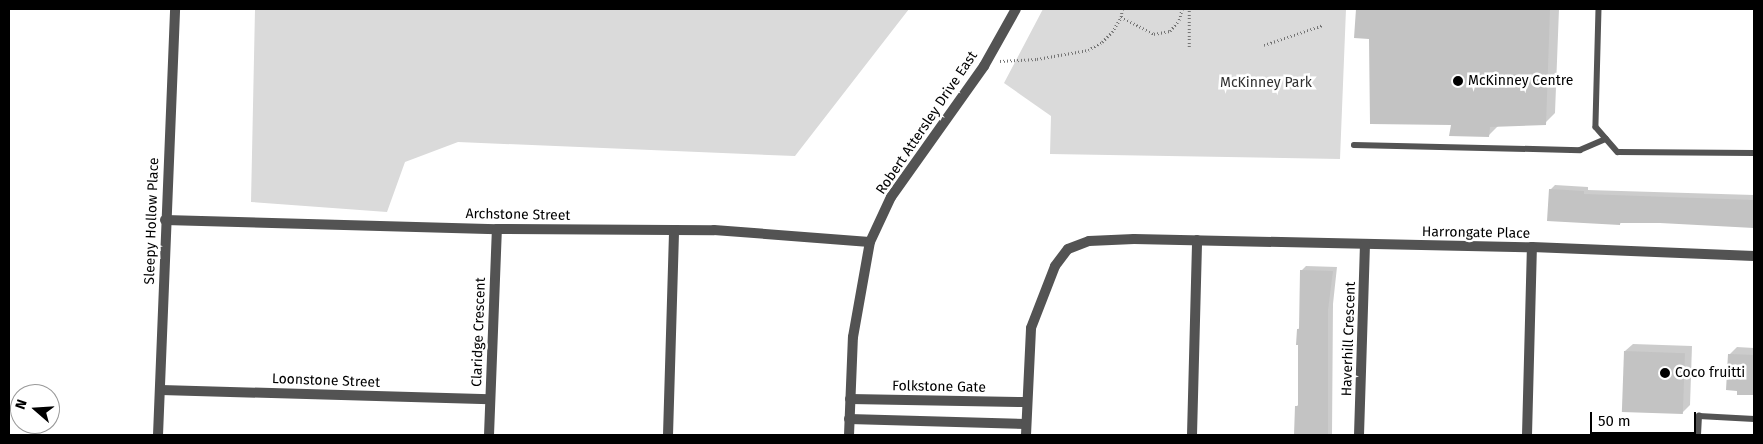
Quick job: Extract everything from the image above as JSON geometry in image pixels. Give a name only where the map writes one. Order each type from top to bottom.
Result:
[{"type":"street","name":"Sleepy Hollow Place","points":[[158,435],[161,390],[165,220],[175,9]]},
{"type":"street","name":"Robert Attersley Drive East","points":[[849,435],[853,337],[870,242],[891,197],[986,62],[1016,9]]},
{"type":"street","name":"Archstone Street","points":[[165,220],[497,229],[714,230],[870,242]]},
{"type":"street","name":"Claridge Crescent","points":[[489,435],[497,229]]},
{"type":"street","points":[[668,435],[674,231]]},
{"type":"street","name":"Harrongate Place","points":[[1026,435],[1031,328],[1055,266],[1068,249],[1088,241],[1134,239],[1532,247],[1754,256]]},
{"type":"street","points":[[1192,435],[1196,240]]},
{"type":"street","name":"Haverhill Crescent","points":[[1359,435],[1365,244]]},
{"type":"street","points":[[1527,435],[1532,247]]},
{"type":"street","name":"Loonstone Street","points":[[161,390],[490,399]]},
{"type":"street","name":"Folkstone Gate","points":[[850,399],[1027,402]]},
{"type":"street","points":[[849,419],[1026,424]]},
{"type":"lane","points":[[1599,9],[1596,127],[1618,152],[1754,153]]},
{"type":"lane","points":[[1354,146],[1580,150],[1606,139]]},
{"type":"lane","points":[[1698,435],[1699,416],[1754,419]]},
{"type":"path","points":[[986,62],[1037,59],[1088,50],[1102,42],[1121,17],[1122,9]]},
{"type":"path","points":[[1121,17],[1154,34],[1170,31],[1179,20],[1182,9]]},
{"type":"path","points":[[1189,9],[1189,47]]},
{"type":"path","points":[[1264,46],[1323,25]]},
{"type":"green space","points":[[255,9],[909,9],[795,156],[458,142],[405,162],[387,212],[251,202]]},
{"type":"green space","name":"McKinney Park","points":[[1043,9],[1346,9],[1340,159],[1050,154],[1051,116],[1004,83]]},
{"type":"building","name":"McKinney Centre","points":[[1356,9],[1550,9],[1546,125],[1490,127],[1489,137],[1449,136],[1451,125],[1370,124],[1369,39],[1354,38]]},
{"type":"building","points":[[1549,189],[1584,191],[1584,194],[1754,200],[1754,228],[1660,223],[1620,223],[1620,225],[1547,221]]},
{"type":"building","points":[[1300,270],[1333,271],[1328,310],[1328,435],[1294,435],[1295,406],[1298,406],[1298,345],[1296,345],[1297,329],[1299,329]]},
{"type":"building","points":[[1624,351],[1685,353],[1683,414],[1622,412]]},
{"type":"building","points":[[1728,354],[1754,355],[1754,395],[1737,395],[1737,391],[1726,390]]},
{"type":"place","name":"McKinney Centre","points":[[1458,81]]},
{"type":"place","name":"Coco fruitti","points":[[1665,373]]}]
